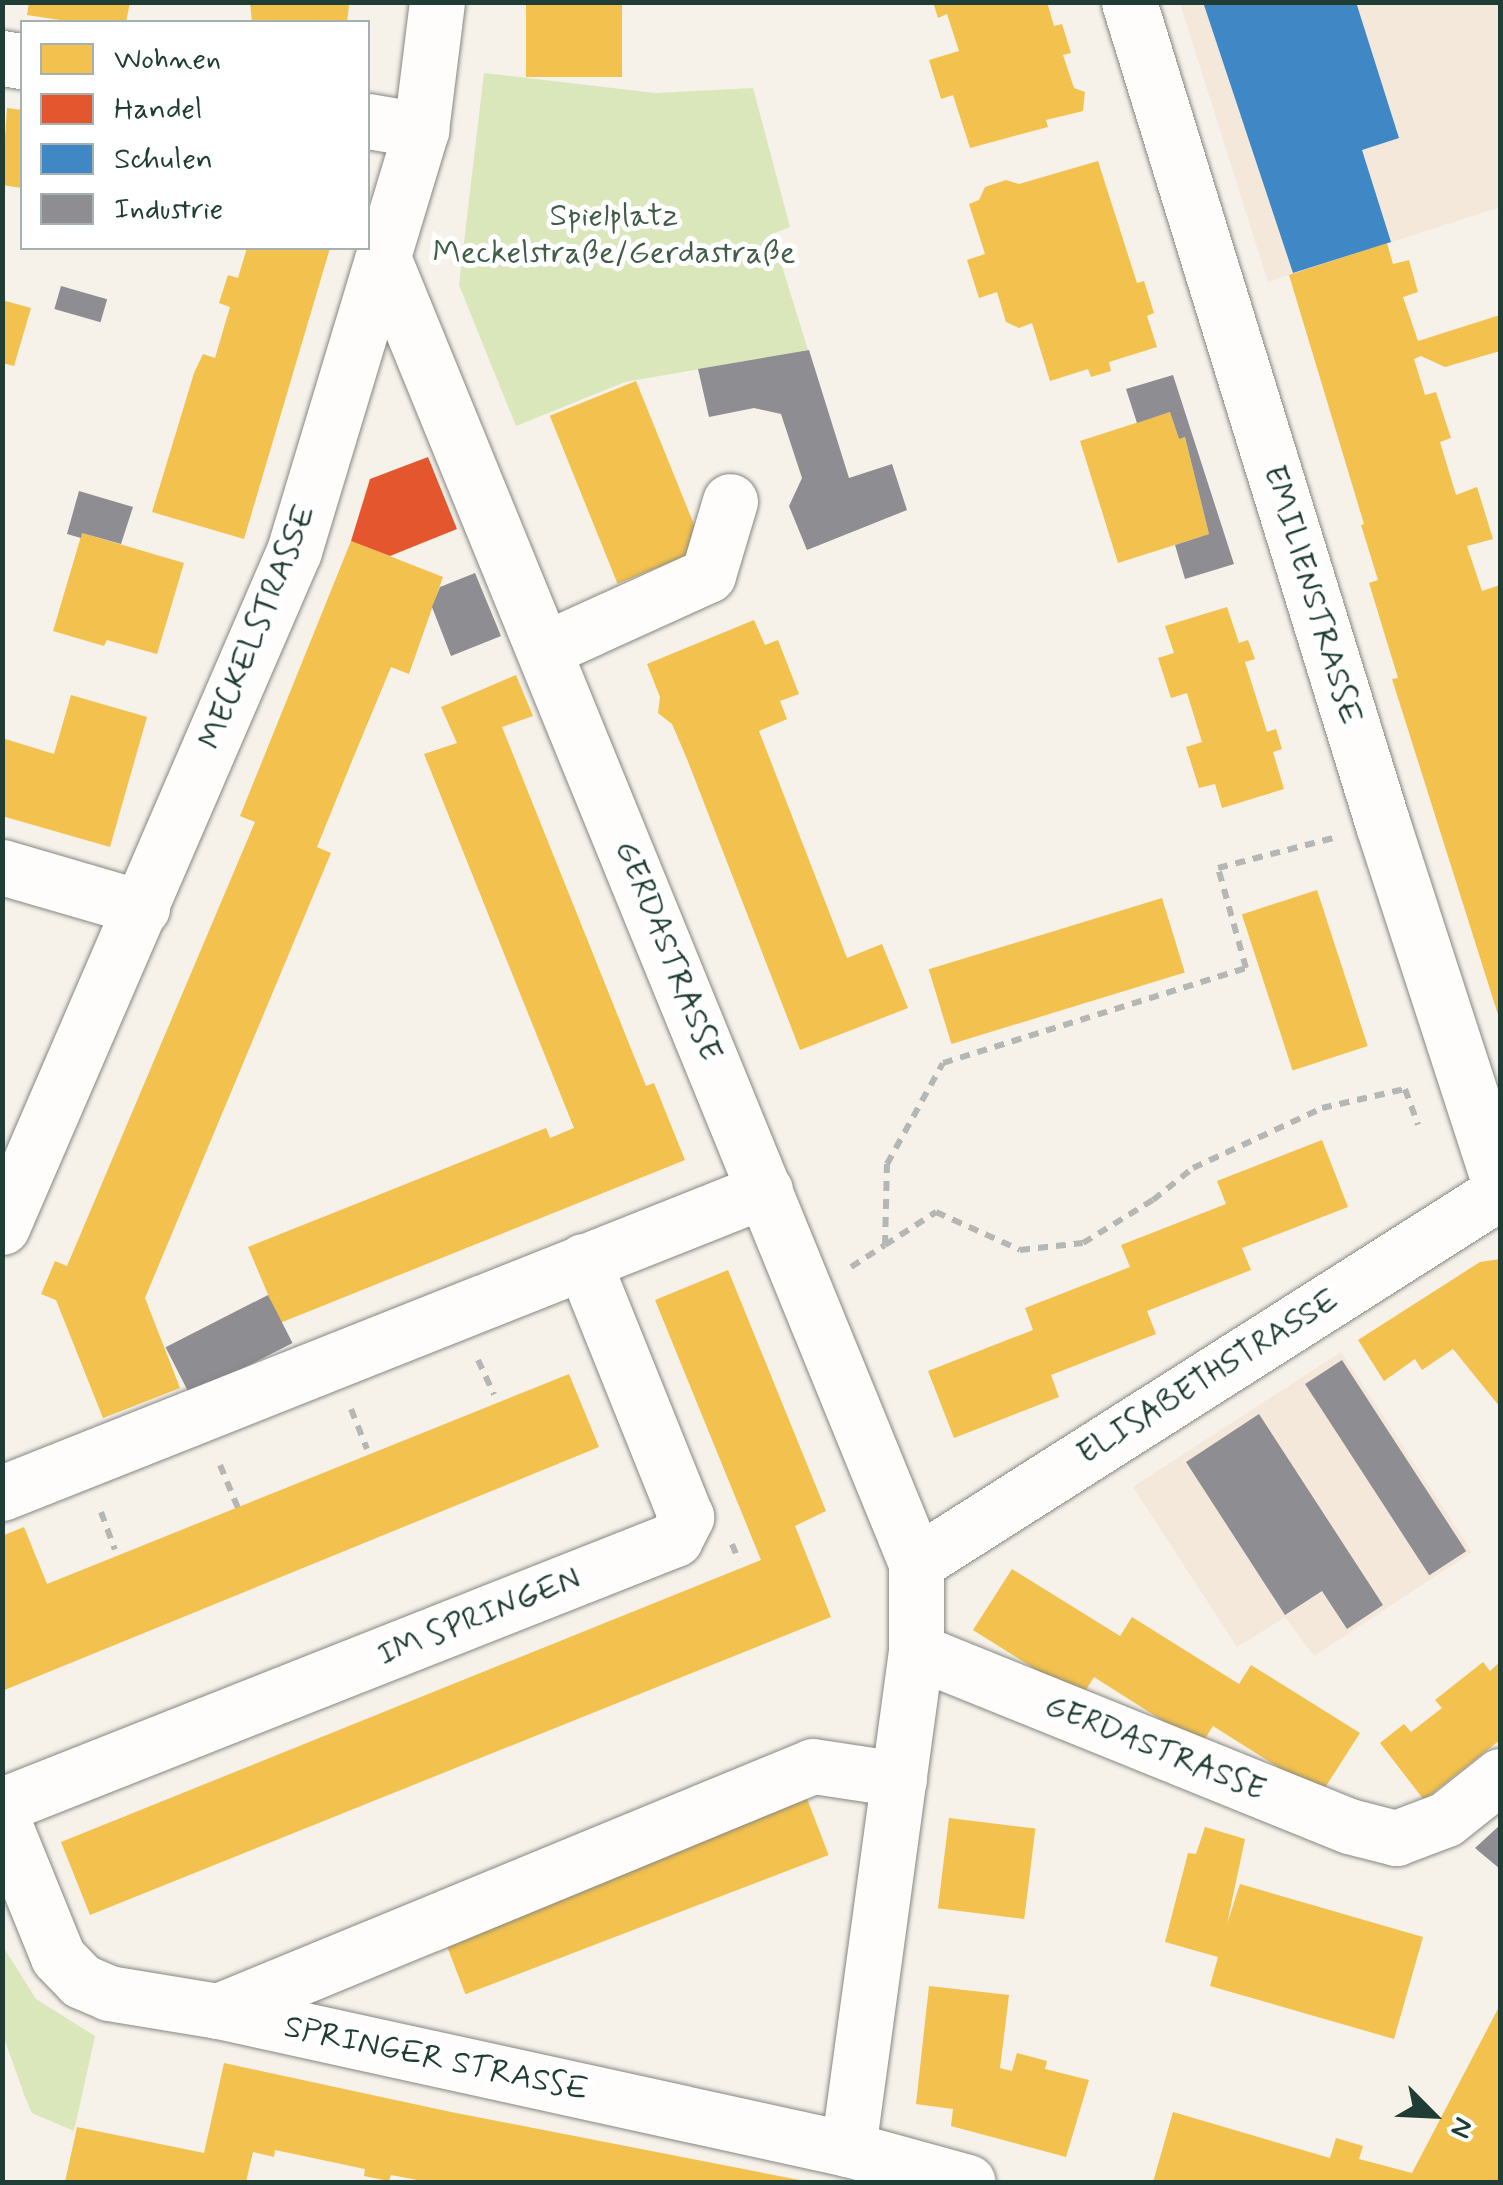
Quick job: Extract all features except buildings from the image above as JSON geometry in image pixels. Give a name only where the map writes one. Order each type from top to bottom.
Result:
[{"type":"street","name":"MECKELSTRASSE","points":[[7,1203],[142,908],[294,551],[422,130],[437,2]]},
{"type":"street","name":"EMILIENSTRASSE","points":[[1130,2],[1383,824],[1500,1188]]},
{"type":"street","points":[[370,120],[422,130]]},
{"type":"street","name":"GERDASTRASSE","points":[[384,260],[916,1563],[916,1651],[848,2149]]},
{"type":"street","points":[[545,649],[708,574],[730,502]]},
{"type":"street","points":[[2,868],[142,908]]},
{"type":"street","name":"ELISABETHSTRASSE","points":[[916,1563],[1500,1188]]},
{"type":"street","points":[[2,1493],[200,1418],[765,1190]]},
{"type":"street","name":"IM SPRINGEN","points":[[2,1805],[675,1540],[686,1516],[583,1261]]},
{"type":"street","name":"GERDASTRASSE","points":[[916,1651],[1349,1826],[1396,1838],[1446,1819],[1500,1776]]},
{"type":"street","points":[[218,2011],[813,1766],[899,1779]]},
{"type":"street","name":"SPRINGER STRASSE","points":[[2,1819],[58,1957],[81,1982],[109,1992],[218,2011],[848,2149],[968,2182]]},
{"type":"path","points":[[885,1245],[886,1164],[943,1062],[1246,968],[1218,868],[1383,824]]},
{"type":"path","points":[[807,1294],[936,1212],[1020,1250],[1082,1243],[1142,1208],[1193,1168],[1322,1108],[1405,1088],[1423,1137]]},
{"type":"path","points":[[486,1377],[494,1396]]},
{"type":"path","points":[[348,1402],[367,1450]]},
{"type":"path","points":[[98,1505],[115,1550]]},
{"type":"path","points":[[734,1550],[739,1562]]},
{"type":"shaded area","points":[[1180,3],[1500,3],[1500,207],[1268,282]]},
{"type":"shaded area","points":[[1341,1352],[1472,1552],[1314,1656],[1285,1617],[1237,1647],[1133,1487]]},
{"type":"green space","name":"Spielplatz Meckelstraße/Gerdastraße","points":[[484,73],[655,93],[753,88],[790,227],[772,234],[808,350],[625,382],[516,426],[459,285]]},
{"type":"green space","points":[[2,1945],[36,1999],[95,2036],[74,2131],[32,2113],[25,2097],[3,2035]]}]
